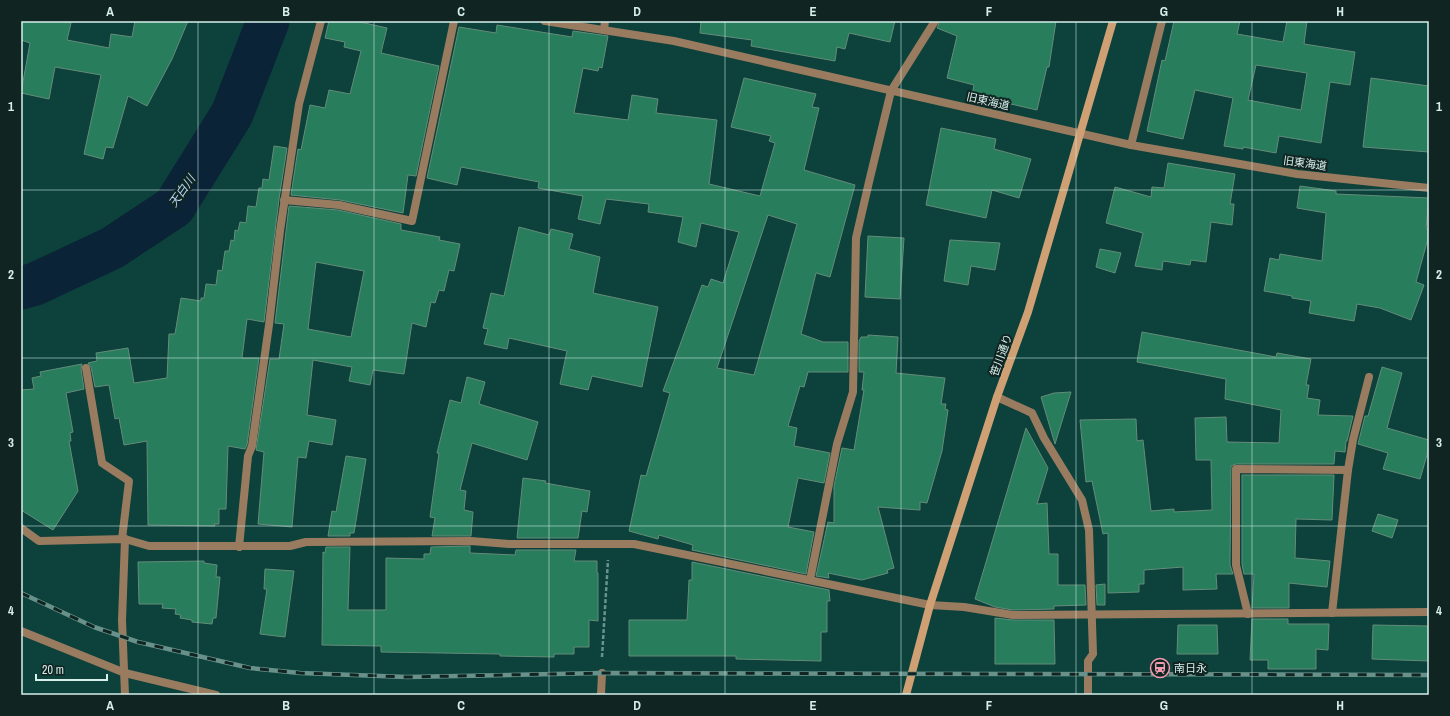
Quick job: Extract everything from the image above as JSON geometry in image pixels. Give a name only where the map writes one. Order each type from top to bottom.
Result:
[{"type":"street","points":[[239,547],[248,456],[252,446],[284,200],[299,104],[321,21]]},
{"type":"street","points":[[284,200],[339,205],[412,222],[454,21]]},
{"type":"street","name":"旧東海道","points":[[545,21],[674,41],[1131,145],[1297,174],[1429,188]]},
{"type":"street","points":[[604,30],[605,21]]},
{"type":"street","points":[[810,580],[837,444],[853,392],[856,238],[891,91],[935,21]]},
{"type":"street","name":"笹川通り","points":[[906,695],[930,605],[997,397],[1028,312],[1079,133],[1113,21]]},
{"type":"street","points":[[1131,145],[1162,21]]},
{"type":"street","points":[[86,368],[102,463],[129,481],[123,539],[122,620],[125,695]]},
{"type":"street","points":[[1332,613],[1348,470],[1353,440],[1369,377]]},
{"type":"street","points":[[997,397],[1032,413],[1044,438],[1082,500],[1089,530],[1092,614],[1093,654],[1088,661],[1088,695]]},
{"type":"street","points":[[1248,614],[1236,565],[1236,469],[1348,470]]},
{"type":"street","points":[[21,528],[39,541],[123,539],[149,546],[239,547],[290,546],[306,542],[472,540],[509,544],[634,544],[930,605],[964,607],[1013,616],[1092,614],[1429,612]]},
{"type":"street","points":[[21,631],[125,673],[216,695]]},
{"type":"street","points":[[601,695],[602,673]]},
{"type":"path","points":[[602,673],[609,543]]},
{"type":"building","points":[[21,21],[60,21],[71,23],[67,40],[109,48],[111,34],[132,37],[135,21],[188,21],[172,59],[147,106],[128,96],[113,148],[106,147],[103,159],[84,154],[101,75],[55,67],[49,99],[21,93],[30,43],[21,40]]},
{"type":"building","points":[[329,21],[356,21],[387,28],[381,53],[439,66],[416,176],[408,175],[403,213],[340,200],[291,195],[298,149],[301,150],[310,105],[325,108],[329,90],[350,94],[361,51],[344,47],[345,42],[325,38]]},
{"type":"building","points":[[701,21],[895,21],[890,42],[849,33],[845,49],[837,47],[835,61],[751,46],[752,40],[700,33]]},
{"type":"building","points":[[940,21],[1056,21],[1049,67],[1047,67],[1037,110],[972,95],[974,85],[947,78],[957,36],[937,28]]},
{"type":"building","points":[[1174,21],[1240,21],[1237,34],[1283,42],[1287,21],[1307,21],[1304,44],[1355,52],[1350,85],[1330,82],[1321,143],[1279,136],[1276,153],[1243,147],[1243,149],[1224,146],[1233,98],[1195,90],[1183,139],[1147,131],[1162,60],[1165,61]],"holes":[[[1256,65],[1307,73],[1301,110],[1248,100]]]},
{"type":"building","points":[[497,25],[572,37],[573,31],[608,36],[602,68],[599,67],[598,71],[583,68],[574,113],[628,120],[632,95],[658,99],[656,113],[717,120],[709,184],[760,196],[775,143],[769,141],[771,136],[731,127],[744,78],[816,94],[812,107],[819,108],[804,170],[855,185],[830,277],[816,273],[801,334],[823,342],[848,342],[848,372],[808,372],[804,387],[800,386],[788,426],[797,428],[794,446],[830,453],[824,483],[798,478],[788,527],[814,532],[806,574],[692,550],[693,545],[659,535],[658,539],[629,531],[641,475],[646,476],[670,393],[663,391],[702,285],[708,287],[711,279],[723,283],[739,232],[701,223],[696,247],[678,242],[683,217],[648,212],[649,204],[606,199],[600,224],[578,219],[583,196],[538,188],[539,182],[461,167],[457,185],[427,178],[459,27],[496,33]],"holes":[[[768,215],[797,224],[754,375],[717,368]]]},
{"type":"building","points":[[1371,78],[1429,86],[1429,152],[1363,147]]},
{"type":"building","points":[[941,128],[996,139],[994,149],[1031,159],[1019,198],[992,190],[986,218],[926,205]]},
{"type":"building","points":[[274,146],[287,148],[279,199],[264,322],[247,319],[242,358],[259,358],[247,445],[245,449],[228,446],[226,509],[219,509],[219,524],[214,524],[215,526],[148,525],[147,441],[124,445],[119,418],[115,419],[109,385],[95,387],[91,367],[88,363],[97,361],[96,353],[128,348],[134,383],[167,378],[169,334],[175,334],[181,298],[201,301],[201,298],[204,298],[206,284],[216,285],[218,270],[222,271],[225,251],[229,251],[231,240],[234,241],[235,230],[238,231],[240,222],[246,223],[248,206],[256,207],[259,188],[262,188],[263,179],[269,180]]},
{"type":"building","points":[[1168,163],[1235,174],[1230,204],[1234,204],[1232,225],[1211,222],[1206,262],[1191,260],[1190,265],[1163,261],[1162,270],[1135,266],[1143,233],[1106,223],[1115,187],[1151,197],[1152,187],[1164,188]]},
{"type":"building","points":[[1300,186],[1336,191],[1336,194],[1429,198],[1426,228],[1429,230],[1429,235],[1416,282],[1424,285],[1411,320],[1380,308],[1357,304],[1354,321],[1309,313],[1311,301],[1264,291],[1270,258],[1279,260],[1280,254],[1322,261],[1326,213],[1297,208]]},
{"type":"building","points":[[289,206],[338,210],[401,224],[401,230],[440,237],[439,240],[460,244],[454,271],[449,270],[444,291],[439,290],[435,303],[431,302],[426,327],[412,323],[404,374],[373,370],[370,385],[349,381],[352,367],[313,360],[307,415],[336,420],[332,445],[309,441],[306,458],[298,457],[292,527],[258,524],[264,452],[256,450],[270,359],[279,359],[284,324],[275,323]],"holes":[[[316,262],[364,271],[351,337],[308,329]]]},
{"type":"building","points":[[519,227],[549,235],[551,229],[573,234],[569,249],[600,257],[593,293],[658,307],[642,387],[592,376],[588,390],[560,384],[567,351],[509,338],[507,349],[484,344],[488,329],[483,328],[491,293],[504,296]]},
{"type":"building","points":[[868,236],[904,238],[900,299],[865,297]]},
{"type":"building","points":[[950,240],[1000,243],[995,270],[971,266],[968,285],[944,281]]},
{"type":"building","points":[[1100,249],[1121,253],[1115,273],[1096,267]]},
{"type":"building","points":[[1142,332],[1276,357],[1277,353],[1311,359],[1306,385],[1309,385],[1307,398],[1320,400],[1318,415],[1353,416],[1346,441],[1345,452],[1335,451],[1334,464],[1236,464],[1231,466],[1230,565],[1233,574],[1216,574],[1217,589],[1183,590],[1183,567],[1144,570],[1144,584],[1139,584],[1139,592],[1108,593],[1108,533],[1103,534],[1092,481],[1086,482],[1080,420],[1136,419],[1137,441],[1143,440],[1151,511],[1174,509],[1174,512],[1212,510],[1211,460],[1196,460],[1195,418],[1226,417],[1227,442],[1279,443],[1281,410],[1225,399],[1226,379],[1137,362]]},
{"type":"building","points":[[868,335],[898,337],[896,373],[945,378],[941,404],[946,404],[945,409],[948,410],[942,451],[927,503],[920,502],[920,510],[878,507],[894,568],[887,570],[888,573],[862,580],[828,573],[829,578],[816,576],[828,522],[834,523],[834,486],[842,448],[854,450],[864,390],[862,390],[864,372],[859,372],[859,341],[861,337],[868,337]]},
{"type":"building","points":[[82,364],[81,369],[84,389],[66,393],[73,432],[70,433],[71,441],[69,441],[78,491],[53,530],[21,510],[21,390],[34,389],[32,378],[41,376],[40,372]]},
{"type":"building","points":[[1382,367],[1402,373],[1387,428],[1429,440],[1429,448],[1420,479],[1383,469],[1388,453],[1358,444],[1365,416],[1368,416]]},
{"type":"building","points":[[467,377],[485,382],[479,404],[538,422],[527,460],[472,443],[460,490],[466,491],[464,510],[473,512],[471,536],[432,536],[435,518],[430,517],[439,453],[437,453],[450,400],[461,403]]},
{"type":"building","points":[[1071,392],[1055,444],[1041,397],[1054,393]]},
{"type":"building","points":[[1026,428],[1048,468],[1037,504],[1047,503],[1049,554],[1058,554],[1058,585],[1085,585],[1086,605],[1054,606],[1054,609],[1013,610],[995,607],[975,599]]},
{"type":"building","points":[[346,456],[366,459],[354,533],[350,533],[350,536],[328,536],[332,511],[336,512]]},
{"type":"building","points":[[1242,475],[1334,475],[1332,520],[1296,519],[1295,558],[1330,561],[1327,587],[1289,583],[1289,608],[1252,608],[1254,574],[1244,574],[1242,564]]},
{"type":"building","points":[[523,478],[546,481],[545,483],[590,491],[587,512],[582,511],[578,538],[517,538]]},
{"type":"building","points":[[1378,514],[1398,520],[1392,538],[1372,531]]},
{"type":"building","points":[[470,546],[470,553],[515,555],[516,550],[576,550],[574,561],[597,561],[598,621],[589,620],[589,647],[574,647],[574,654],[554,654],[554,657],[500,656],[500,654],[381,652],[381,646],[322,645],[323,552],[325,553],[326,547],[350,547],[348,610],[386,610],[386,558],[424,559],[424,554],[430,554],[431,547]]},
{"type":"building","points":[[204,561],[204,563],[217,565],[216,577],[220,577],[216,618],[213,618],[212,624],[192,622],[192,620],[180,618],[181,615],[175,614],[176,609],[162,608],[163,604],[139,604],[138,562]]},
{"type":"building","points":[[692,562],[829,590],[830,601],[827,601],[827,632],[821,632],[821,661],[736,659],[736,656],[629,656],[629,620],[687,620],[689,580],[692,580]]},
{"type":"building","points":[[265,569],[294,571],[285,637],[260,634],[267,589],[264,589]]},
{"type":"building","points":[[1105,584],[1105,605],[1097,605],[1096,585]]},
{"type":"building","points":[[995,618],[1013,620],[1054,620],[1055,664],[995,664]]},
{"type":"building","points":[[1252,619],[1288,619],[1288,624],[1329,624],[1328,650],[1316,649],[1316,669],[1268,669],[1268,660],[1250,660]]},
{"type":"building","points":[[1178,625],[1217,625],[1218,654],[1177,654]]},
{"type":"building","points":[[1373,625],[1429,626],[1429,661],[1372,659]]},
{"type":"waterway","name":"天白川","points":[[21,288],[35,284],[112,248],[174,207],[232,114],[268,21]]},
{"type":"railway","points":[[21,593],[94,627],[138,642],[250,668],[300,673],[407,677],[602,673],[1429,675]]},
{"type":"place","name":"南日永","points":[[1160,668]]}]
